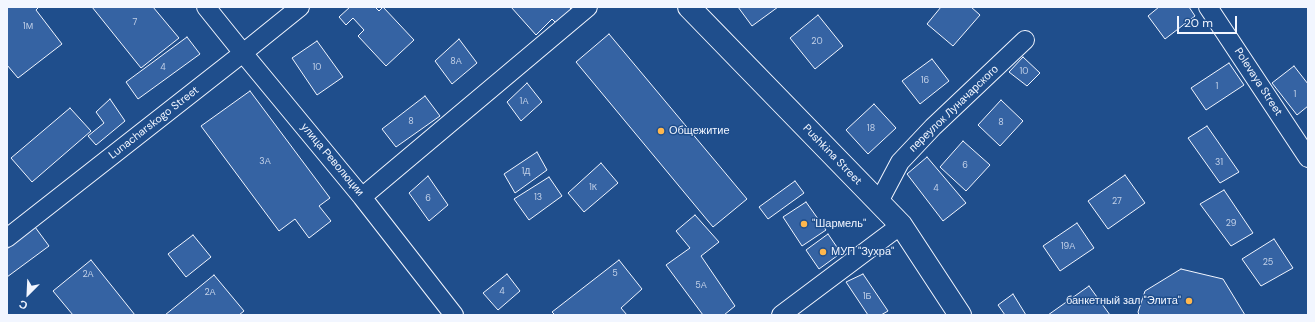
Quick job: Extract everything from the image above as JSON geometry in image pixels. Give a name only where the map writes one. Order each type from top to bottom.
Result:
[{"type":"street","name":"улица Революции","points":[[206,7],[243,54],[362,197],[454,315]]},
{"type":"street","name":"Lunacharskogo Street","points":[[7,238],[243,54],[300,7]]},
{"type":"street","points":[[362,197],[588,7]]},
{"type":"street","name":"Pushkina Street","points":[[689,7],[902,225],[960,315]]},
{"type":"street","name":"Polevaya Street","points":[[1208,7],[1308,158]]},
{"type":"street","name":"переулок Луначарского","points":[[881,204],[882,196],[900,162],[932,126],[1025,40]]},
{"type":"street","points":[[781,315],[902,225]]},
{"type":"building","points":[[7,7],[39,7],[36,10],[62,44],[18,78],[7,65]]},
{"type":"building","points":[[92,7],[153,7],[179,38],[141,68]]},
{"type":"building","points":[[350,7],[375,7],[379,11],[383,7],[414,40],[386,66],[358,36],[364,30],[353,18],[346,25],[339,17]]},
{"type":"building","points":[[511,7],[569,7],[572,10],[557,24],[552,19],[536,35]]},
{"type":"building","points":[[738,7],[778,7],[752,26]]},
{"type":"building","points":[[941,7],[971,7],[980,15],[953,46],[927,24]]},
{"type":"building","points":[[1159,7],[1189,7],[1195,16],[1165,39],[1148,16]]},
{"type":"building","points":[[818,15],[843,46],[815,69],[790,38]]},
{"type":"building","name":"Общежитие","points":[[609,34],[747,199],[713,227],[576,62]]},
{"type":"building","points":[[187,37],[200,54],[138,99],[126,82]]},
{"type":"building","points":[[459,39],[477,63],[452,84],[435,61]]},
{"type":"building","points":[[317,41],[343,77],[317,95],[292,58]]},
{"type":"building","points":[[1023,57],[1040,73],[1027,86],[1009,72]]},
{"type":"building","points":[[932,59],[949,81],[920,104],[902,81]]},
{"type":"building","points":[[1229,63],[1244,85],[1206,110],[1191,88]]},
{"type":"building","points":[[1294,66],[1308,84],[1308,106],[1297,115],[1272,83]]},
{"type":"building","points":[[527,83],[542,102],[521,121],[507,102]]},
{"type":"building","points":[[250,91],[330,198],[319,206],[331,221],[309,238],[295,219],[279,231],[201,126]]},
{"type":"building","points":[[425,96],[440,116],[396,147],[382,129]]},
{"type":"building","points":[[110,99],[125,121],[96,145],[88,136],[104,123],[96,112]]},
{"type":"building","points":[[1001,100],[1023,121],[1000,146],[978,125]]},
{"type":"building","points":[[874,104],[896,128],[868,154],[846,130]]},
{"type":"building","points":[[70,108],[91,131],[32,182],[11,158]]},
{"type":"building","points":[[1207,126],[1239,172],[1220,183],[1188,138]]},
{"type":"building","points":[[963,141],[990,165],[966,191],[940,167]]},
{"type":"building","points":[[537,152],[547,170],[515,193],[504,174]]},
{"type":"building","points":[[927,157],[966,203],[943,221],[907,174]]},
{"type":"building","points":[[601,163],[618,183],[584,212],[568,193]]},
{"type":"building","points":[[1125,175],[1145,203],[1108,229],[1088,201]]},
{"type":"building","points":[[428,176],[448,205],[429,221],[409,193]]},
{"type":"building","points":[[549,177],[562,196],[529,220],[514,199]]},
{"type":"building","points":[[795,181],[804,193],[768,219],[759,207]]},
{"type":"building","points":[[1224,190],[1253,233],[1231,246],[1200,204]]},
{"type":"building","name":"\"Шармель\"","points":[[806,202],[826,230],[802,246],[783,217]]},
{"type":"building","points":[[695,215],[719,242],[701,256],[735,306],[724,315],[703,315],[666,265],[690,248],[676,231]]},
{"type":"building","points":[[1077,223],[1094,248],[1060,271],[1043,246]]},
{"type":"building","points":[[35,227],[49,246],[7,277],[7,249]]},
{"type":"building","name":"МУП \"Зухра\"","points":[[828,234],[841,253],[819,269],[806,250]]},
{"type":"building","points":[[193,235],[211,257],[186,277],[168,254]]},
{"type":"building","points":[[1274,239],[1293,268],[1261,286],[1242,259]]},
{"type":"building","points":[[91,260],[135,315],[73,315],[53,291]]},
{"type":"building","points":[[619,260],[642,289],[621,308],[627,315],[555,315],[552,312]]},
{"type":"building","name":"банкетный зал \"Элита\"","points":[[1181,269],[1223,279],[1245,315],[1139,315],[1138,312],[1145,291]]},
{"type":"building","points":[[507,274],[520,291],[498,310],[483,293]]},
{"type":"building","points":[[863,274],[888,311],[881,315],[868,315],[846,282]]},
{"type":"building","points":[[214,275],[244,311],[239,315],[165,315]]},
{"type":"building","points":[[1089,286],[1110,315],[1048,315]]},
{"type":"building","points":[[1013,294],[1026,315],[1005,315],[998,305]]},
{"type":"place","name":"Общежитие","points":[[661,131]]},
{"type":"place","name":"\"Шармель\"","points":[[804,224]]},
{"type":"place","name":"МУП \"Зухра\"","points":[[823,252]]},
{"type":"place","name":"банкетный зал \"Элита\"","points":[[1189,301]]}]
